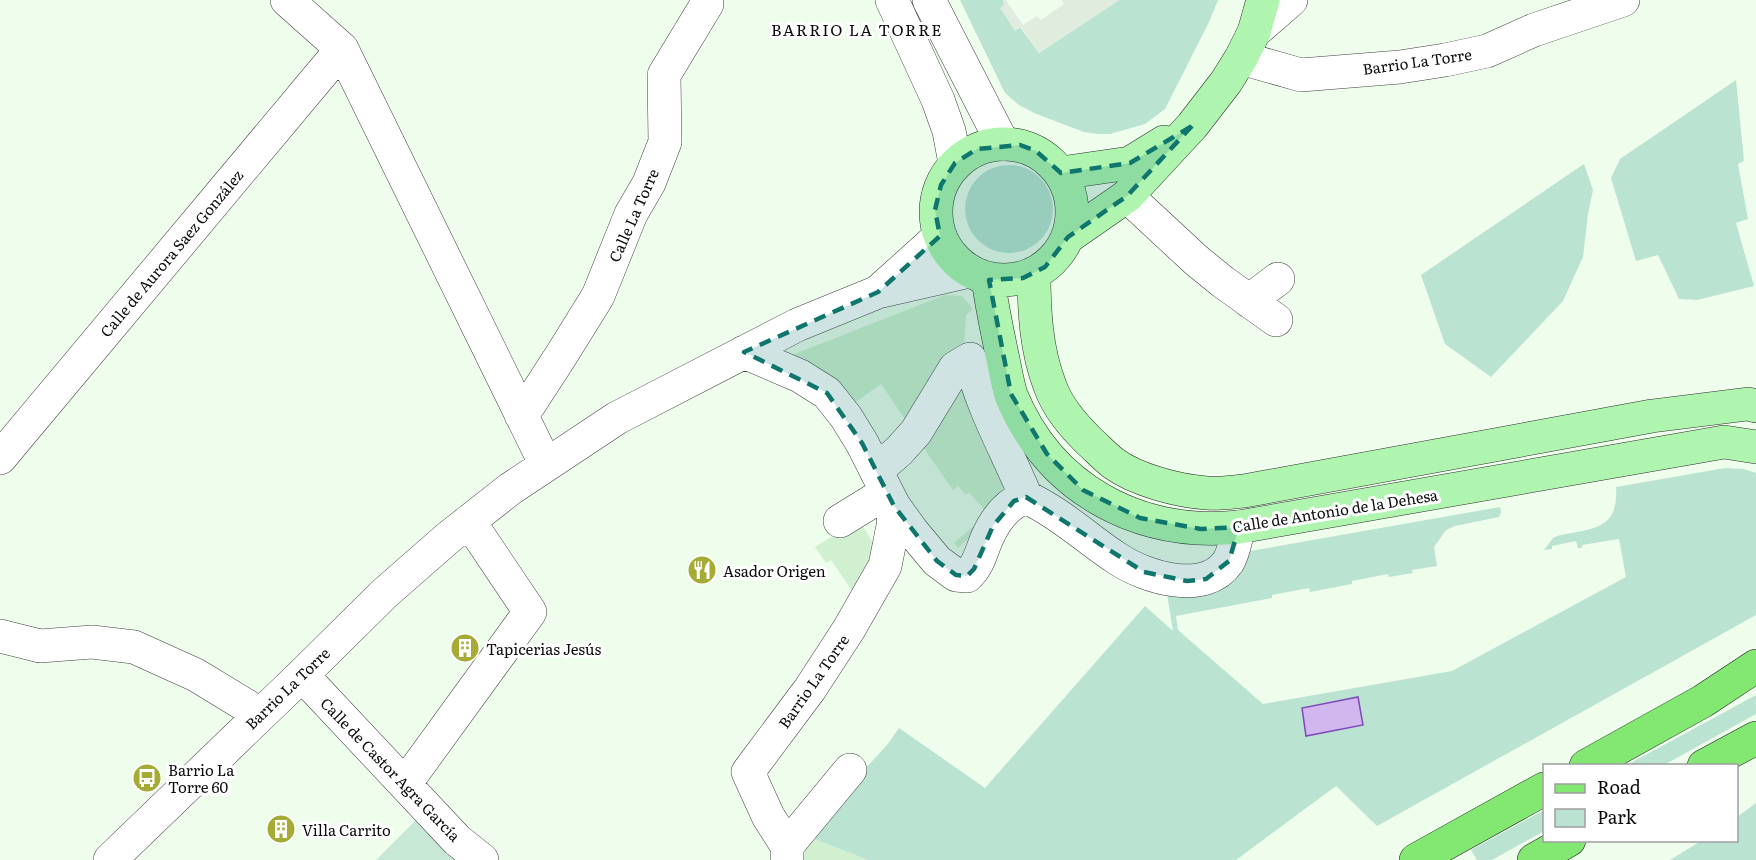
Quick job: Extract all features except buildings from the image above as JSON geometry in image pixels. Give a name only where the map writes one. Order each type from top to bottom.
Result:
[{"type":"main road","name":"Barrio La Torre","points":[[1068,237],[1126,196],[1192,126],[1226,82],[1248,45],[1263,0]]},
{"type":"main road","name":"Barrio La Torre","points":[[1061,174],[1130,162],[1192,126]]},
{"type":"main road","name":"Barrio La Torre","points":[[1003,144],[1020,145],[1036,151],[1050,161],[1067,183],[1072,204],[1068,237],[1054,259],[1034,273],[1011,280],[979,275],[957,262],[947,250],[936,224],[937,198],[941,185],[955,164],[977,149],[1003,144]]},
{"type":"main road","points":[[1034,273],[1034,309],[1039,348],[1058,404],[1074,426],[1113,463],[1139,477],[1181,489],[1208,493],[1244,491],[1653,416],[1748,404],[1756,406]]},
{"type":"main road","name":"Calle de Antonio de la Dehesa","points":[[979,275],[995,323],[1011,394],[1030,432],[1047,454],[1083,490],[1140,518],[1172,526],[1201,529],[1239,527],[1724,442],[1756,447]]},
{"type":"main road","points":[[1588,764],[1703,701],[1756,666]]},
{"type":"main road","points":[[1706,764],[1756,738]]},
{"type":"main road","points":[[1416,860],[1543,790]]},
{"type":"main road","points":[[1534,860],[1566,842]]},
{"type":"street","points":[[286,0],[342,49],[546,465]]},
{"type":"street","points":[[892,0],[939,100],[949,131],[955,164]]},
{"type":"street","points":[[929,0],[1003,144]]},
{"type":"street","points":[[1248,45],[1291,0]]},
{"type":"street","name":"Barrio La Torre","points":[[1248,45],[1301,75],[1400,67],[1487,51],[1534,30],[1623,0]]},
{"type":"street","name":"Calle La Torre","points":[[521,415],[557,363],[598,296],[631,214],[649,183],[665,142],[664,75],[707,4]]},
{"type":"street","name":"Calle de Aurora Saez González","points":[[0,458],[342,49]]},
{"type":"street","points":[[1126,196],[1196,261],[1276,320]]},
{"type":"street","name":"Barrio La Torre","points":[[878,292],[940,236]]},
{"type":"street","name":"Barrio La Torre","points":[[110,860],[385,593],[510,489],[617,418],[797,325],[878,292],[979,275]]},
{"type":"street","points":[[1249,301],[1278,279]]},
{"type":"street","points":[[744,352],[800,376],[827,393],[846,417],[886,490],[937,561],[956,575],[967,576],[974,569],[993,526],[1014,501],[1026,497]]},
{"type":"street","points":[[840,521],[886,490],[899,451],[916,432],[955,368],[970,359],[987,412],[1026,497],[1054,513],[1119,560],[1144,572],[1188,581],[1206,579],[1229,561],[1239,527]]},
{"type":"street","name":"Barrio La Torre","points":[[850,770],[787,853],[748,772],[810,689],[849,629],[885,566],[893,526],[886,490]]},
{"type":"street","points":[[405,784],[530,612],[469,521]]},
{"type":"street","points":[[0,636],[40,646],[92,642],[134,647],[196,675],[260,714]]},
{"type":"street","name":"Calle de Castor Agra García","points":[[302,675],[457,840],[482,860]]},
{"type":"highlighted area","points":[[1192,126],[1127,196],[1068,237],[1045,267],[1023,278],[989,280],[1011,394],[1047,454],[1083,490],[1140,518],[1201,529],[1239,527],[1229,561],[1206,579],[1187,581],[1144,572],[1026,497],[1014,501],[993,526],[974,569],[967,576],[956,575],[937,561],[894,506],[862,443],[827,393],[744,352],[878,292],[940,236],[935,210],[941,185],[955,163],[977,149],[1020,145],[1036,151],[1061,173],[1130,163]]},
{"type":"green space","points":[[960,0],[1003,0],[1015,31],[1020,27],[1039,53],[1119,0],[1218,0],[1165,109],[1145,124],[1110,134],[1098,134],[1084,132],[1034,113],[1019,105],[1005,93]]},
{"type":"green space","points":[[1736,80],[1744,161],[1738,164],[1748,219],[1736,223],[1754,286],[1697,300],[1679,299],[1658,255],[1636,261],[1611,178],[1620,159]]},
{"type":"green space","points":[[1584,164],[1593,190],[1583,257],[1563,301],[1491,377],[1445,344],[1421,275]]},
{"type":"green space","points":[[1000,165],[1018,165],[1034,172],[1046,184],[1053,200],[1053,218],[1046,234],[1034,246],[1018,253],[1000,253],[984,246],[972,234],[965,218],[965,200],[972,184],[984,172]]},
{"type":"green space","points":[[945,295],[962,296],[973,309],[966,315],[964,349],[909,425],[881,384],[849,407],[792,355]]},
{"type":"green space","points":[[959,372],[998,459],[1003,500],[997,511],[958,548],[954,543],[988,514],[969,492],[966,495],[958,486],[953,490],[921,444]]},
{"type":"green space","points":[[1725,468],[1744,469],[1756,473],[1756,615],[1377,826],[1336,786],[1236,860],[868,860],[804,835],[887,745],[899,728],[985,788],[1145,606],[1173,631],[1166,588],[1245,552],[1500,507],[1501,513],[1499,517],[1446,530],[1434,547],[1437,566],[1412,570],[1413,573],[1389,577],[1388,574],[1352,581],[1352,584],[1310,592],[1309,588],[1272,595],[1272,598],[1176,616],[1178,630],[1263,704],[1452,671],[1626,577],[1619,539],[1582,545],[1582,548],[1578,548],[1576,541],[1544,550],[1557,536],[1592,529],[1608,520],[1616,501],[1616,487]]},
{"type":"green space","points":[[859,520],[875,546],[857,598],[831,560],[826,563],[815,547]]},
{"type":"green space","points":[[1756,695],[1756,714],[1666,764],[1629,764]]},
{"type":"green space","points":[[1756,803],[1756,860],[1670,860],[1699,842],[1738,842],[1738,816]]},
{"type":"green space","points":[[1543,811],[1543,832],[1492,860],[1477,860],[1471,850]]},
{"type":"green space","points":[[418,818],[463,860],[376,860]]},
{"type":"green space","points":[[804,835],[868,860],[799,860]]},
{"type":"shaded area","points":[[1003,0],[1006,0],[1023,25],[1037,16],[1041,20],[1064,4],[1062,0],[1119,0],[1039,53],[1021,27],[1015,31],[1000,8],[1005,3]]},
{"type":"shaded area","points":[[1358,697],[1363,725],[1306,736],[1302,708]]},
{"type":"place","name":"Asador Origen","points":[[702,570]]},
{"type":"place","name":"Tapicerias Jesús","points":[[465,648]]},
{"type":"place","name":"Barrio La Torre 60","points":[[147,778]]},
{"type":"place","name":"Villa Carrito","points":[[281,829]]},
{"type":"district","name":"BARRIO LA TORRE","points":[[857,29]]}]
